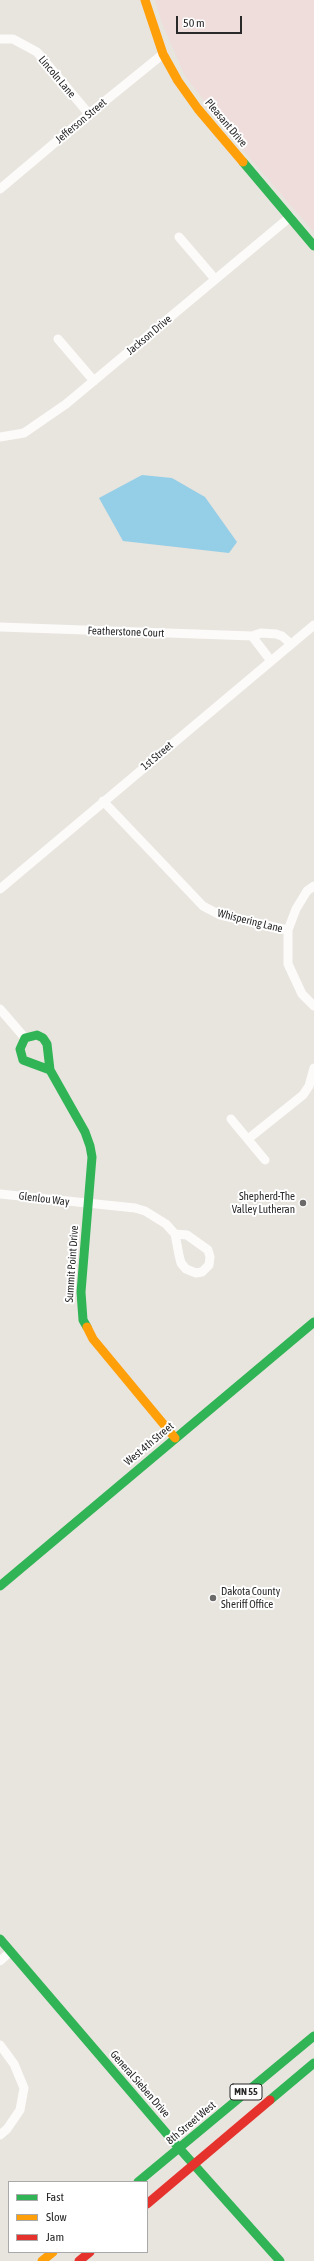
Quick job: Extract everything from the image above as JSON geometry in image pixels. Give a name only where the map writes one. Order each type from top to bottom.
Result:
[{"type":"main road","name":"Pleasant Drive","points":[[145,0],[163,54],[178,81],[198,109],[314,246]]},
{"type":"main road","points":[[36,1035],[43,1038],[49,1051],[50,1070],[27,1064],[23,1060],[20,1049],[25,1038],[36,1035]]},
{"type":"main road","name":"Summit Point Drive","points":[[50,1070],[85,1132],[92,1157],[81,1292],[81,1310],[86,1327],[93,1339],[175,1438]]},
{"type":"main road","name":"West 4th Street","points":[[0,1586],[314,1322]]},
{"type":"main road","name":"General Sieben Drive","points":[[0,1939],[179,2148],[280,2261]]},
{"type":"main road","name":"8th Street West","points":[[139,2181],[314,2036]]},
{"type":"main road","name":"MN 55","points":[[148,2203],[314,2063]]},
{"type":"main road","points":[[42,2261],[52,2253]]},
{"type":"main road","points":[[79,2261],[89,2253]]},
{"type":"street","name":"Lincoln Lane","points":[[0,39],[13,39],[36,52],[89,114]]},
{"type":"street","name":"Jefferson Street","points":[[0,189],[163,54]]},
{"type":"street","name":"Jackson Drive","points":[[0,437],[24,433],[66,404],[290,217]]},
{"type":"street","points":[[179,237],[215,279]]},
{"type":"street","points":[[58,339],[94,381]]},
{"type":"street","name":"1st Street","points":[[0,889],[314,625]]},
{"type":"street","name":"Featherstone Court","points":[[0,627],[252,636],[261,633],[282,636],[291,644]]},
{"type":"street","points":[[252,636],[271,661]]},
{"type":"street","name":"Whispering Lane","points":[[103,801],[203,906],[220,915],[288,930],[288,964],[302,994],[314,1006]]},
{"type":"street","points":[[288,930],[296,909],[307,891],[314,886]]},
{"type":"street","points":[[0,1009],[25,1038]]},
{"type":"street","points":[[248,1139],[303,1095],[309,1086],[314,1068]]},
{"type":"street","points":[[231,1120],[265,1160]]},
{"type":"street","name":"Glenlou Way","points":[[0,1194],[135,1208],[146,1211],[166,1224],[175,1234]]},
{"type":"street","points":[[175,1234],[187,1235],[208,1250],[210,1257],[209,1265],[202,1272],[191,1272],[182,1264],[175,1234]]},
{"type":"street","points":[[0,1961],[10,1952]]},
{"type":"street","points":[[0,2045],[14,2064],[24,2088],[20,2110],[7,2129],[0,2135]]},
{"type":"shaded area","points":[[155,0],[314,0],[314,232],[242,149],[185,76],[162,23]]},
{"type":"water","points":[[142,475],[172,478],[205,497],[237,542],[229,553],[123,541],[99,498]]},
{"type":"traffic: fast","points":[[243,162],[314,246]]},
{"type":"traffic: fast","points":[[50,1070],[23,1060],[20,1049],[25,1038],[37,1035],[43,1038],[47,1044],[50,1070],[85,1132],[90,1146],[92,1157],[81,1292],[83,1320],[87,1327]]},
{"type":"traffic: fast","points":[[0,1586],[314,1322]]},
{"type":"traffic: fast","points":[[0,1939],[179,2148],[280,2261]]},
{"type":"traffic: fast","points":[[139,2181],[314,2036]]},
{"type":"traffic: fast","points":[[270,2100],[314,2063]]},
{"type":"traffic: slow","points":[[145,0],[163,54],[178,81],[198,109],[243,162]]},
{"type":"traffic: slow","points":[[87,1327],[93,1339],[175,1438]]},
{"type":"traffic: slow","points":[[42,2261],[52,2253]]},
{"type":"traffic: jam","points":[[148,2203],[270,2100]]},
{"type":"traffic: jam","points":[[79,2261],[89,2253]]},
{"type":"place","name":"Shepherd-The Valley Lutheran","points":[[303,1203]]},
{"type":"place","name":"Dakota County Sheriff Office","points":[[213,1598]]}]
